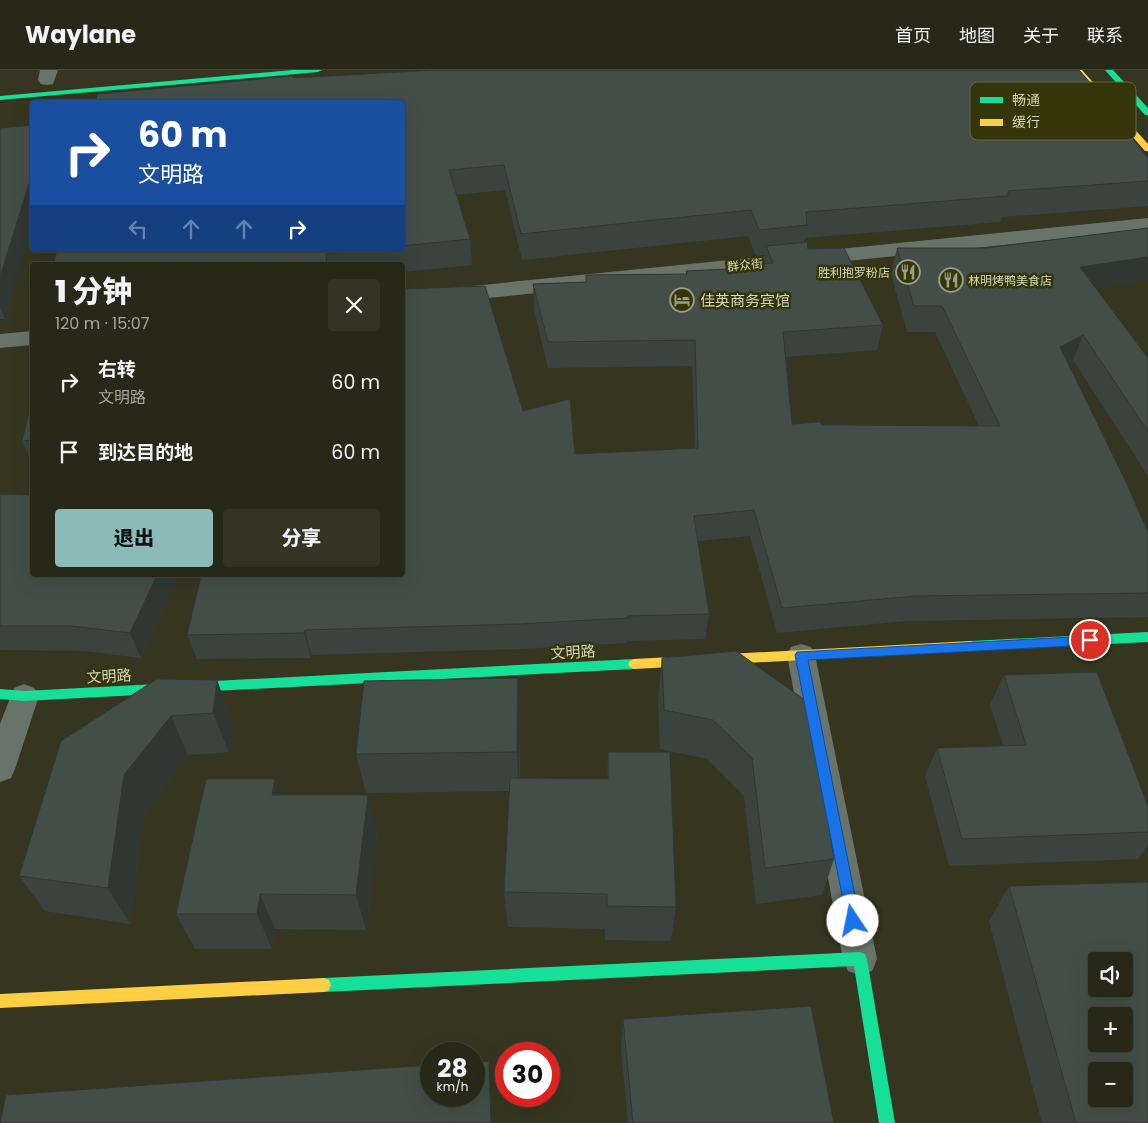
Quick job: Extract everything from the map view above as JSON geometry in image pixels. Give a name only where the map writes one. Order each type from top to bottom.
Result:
[{"type":"street","points":[[0,98],[318,70]]},
{"type":"street","points":[[1078,70],[1089,82]]},
{"type":"street","points":[[1109,70],[1120,82]]},
{"type":"street","points":[[1136,100],[1148,113]]},
{"type":"street","points":[[1136,135],[1148,149]]},
{"type":"street","name":"群众街","points":[[405,300],[1148,224]]},
{"type":"street","points":[[0,341],[30,338]]},
{"type":"street","name":"文明路","points":[[12,695],[1148,637]]},
{"type":"street","points":[[801,655],[860,959],[887,1123]]},
{"type":"street","points":[[0,769],[12,695]]},
{"type":"street","points":[[0,1001],[860,959]]},
{"type":"building","points":[[436,70],[1079,70],[1089,82],[970,82],[970,140],[1134,140],[1148,158],[1148,181],[1008,191],[1008,196],[806,212],[807,225],[759,230],[751,210],[521,234],[504,165],[449,170],[470,239],[405,246],[405,100],[96,100],[97,94],[293,76],[293,78]]},
{"type":"building","points":[[30,125],[30,180],[0,277],[0,128]]},
{"type":"building","points":[[1148,228],[1148,257],[1080,267],[1148,358],[1148,431],[1083,335],[1060,347],[1126,482],[1148,532],[1148,593],[916,596],[782,608],[754,510],[694,516],[709,614],[628,616],[628,618],[519,624],[305,630],[304,633],[187,635],[201,577],[405,577],[405,289],[485,286],[523,411],[570,399],[575,454],[698,448],[695,340],[548,342],[533,284],[586,282],[586,275],[687,274],[686,271],[749,268],[748,265],[773,263],[766,246],[807,242],[808,249],[844,248],[883,325],[783,332],[792,424],[820,422],[822,425],[1000,426],[942,306],[914,306],[897,248],[986,248]]},
{"type":"building","points":[[56,252],[345,252],[326,254],[327,262],[54,262]]},
{"type":"building","points":[[30,408],[30,440],[22,441]]},
{"type":"building","points":[[0,494],[30,495],[30,577],[156,577],[130,633],[72,626],[0,626]]},
{"type":"building","points":[[736,651],[809,703],[834,859],[765,868],[752,758],[713,720],[664,710],[662,658]]},
{"type":"building","points":[[1097,672],[1148,806],[1148,832],[962,839],[937,748],[1026,745],[1004,675]]},
{"type":"building","points":[[518,678],[517,752],[356,754],[364,681]]},
{"type":"building","points":[[157,679],[217,680],[213,713],[171,716],[124,775],[108,888],[19,876],[61,741]]},
{"type":"building","points":[[608,752],[670,752],[676,907],[607,906],[607,894],[504,892],[510,778],[608,779]]},
{"type":"building","points":[[206,779],[275,779],[272,795],[368,795],[356,895],[260,894],[257,914],[176,914]]},
{"type":"building","points":[[1148,882],[1148,1123],[1076,1123],[1009,886]]},
{"type":"building","points":[[811,1006],[834,1123],[633,1123],[623,1019]]},
{"type":"building","points":[[485,1061],[489,1061],[491,1123],[0,1123],[6,1095],[420,1066],[420,1107],[485,1107]]},
{"type":"traffic: fast","points":[[0,98],[318,70]]},
{"type":"traffic: fast","points":[[1109,70],[1120,82]]},
{"type":"traffic: fast","points":[[1136,100],[1148,113]]},
{"type":"traffic: fast","points":[[971,646],[1148,637]]},
{"type":"traffic: fast","points":[[0,694],[24,696],[634,664]]},
{"type":"traffic: fast","points":[[324,985],[860,959],[887,1123]]},
{"type":"traffic: slow","points":[[1078,70],[1089,82]]},
{"type":"traffic: slow","points":[[1136,135],[1148,149]]},
{"type":"traffic: slow","points":[[634,664],[971,646]]},
{"type":"traffic: slow","points":[[0,1001],[324,985]]},
{"type":"place","name":"胜利抱罗粉店","points":[[908,272]]},
{"type":"place","name":"林明烤鸭美食店","points":[[951,280]]},
{"type":"place","name":"佳英商务宾馆","points":[[682,300]]},
{"type":"route","points":[[853,921],[801,655],[1090,640]]}]
